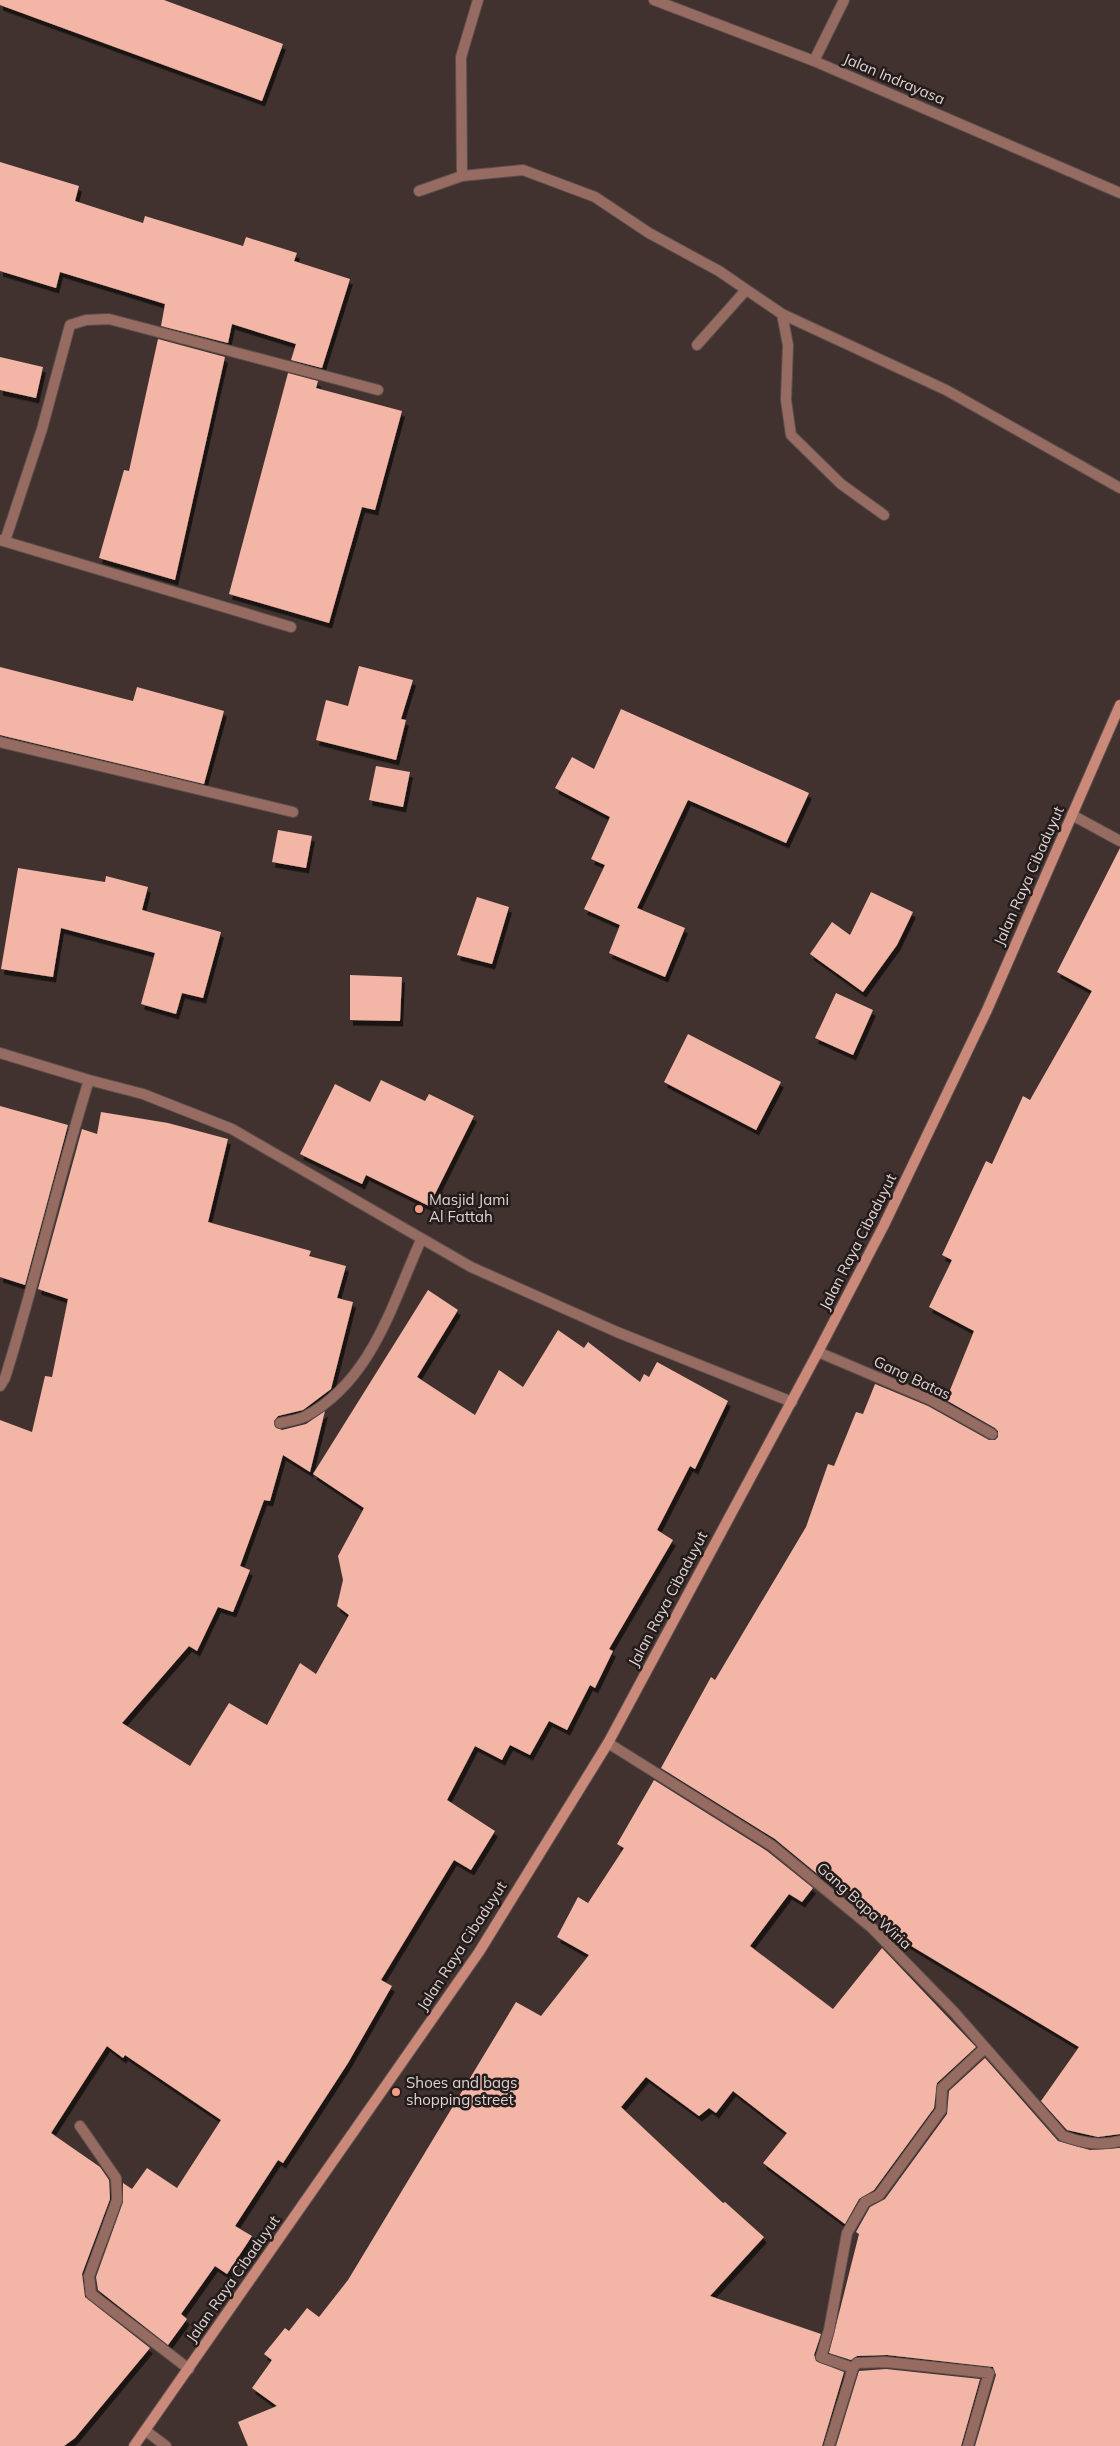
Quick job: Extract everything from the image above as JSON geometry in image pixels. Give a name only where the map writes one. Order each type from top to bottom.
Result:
[{"type":"main road","name":"Jalan Raya Cibaduyut","points":[[134,2446],[479,1952],[608,1743],[792,1402],[884,1225],[975,1036],[1120,705]]},
{"type":"street","points":[[462,176],[461,57],[478,0]]},
{"type":"street","name":"Jalan Indrayasa","points":[[654,0],[814,60],[1120,194]]},
{"type":"street","points":[[814,60],[844,0]]},
{"type":"street","points":[[418,191],[462,176],[523,170],[595,197],[649,233],[719,271],[782,314],[946,390],[1120,488]]},
{"type":"street","points":[[697,345],[746,290]]},
{"type":"street","points":[[782,314],[788,345],[786,400],[791,435],[841,484],[884,515]]},
{"type":"street","points":[[291,626],[3,541],[42,429],[70,325],[86,320],[109,319],[378,390]]},
{"type":"street","points":[[0,742],[293,812]]},
{"type":"street","points":[[1072,816],[1120,842]]},
{"type":"street","points":[[0,1052],[89,1080],[143,1094],[232,1129],[421,1240],[471,1267],[617,1332],[792,1402]]},
{"type":"street","points":[[0,1386],[6,1378],[26,1312],[43,1237],[89,1080]]},
{"type":"street","points":[[280,1423],[305,1417],[344,1389],[354,1377],[368,1358],[421,1240]]},
{"type":"street","name":"Gang Batas","points":[[818,1352],[931,1400],[992,1434]]},
{"type":"street","name":"Gang Bapa Wiria","points":[[608,1743],[771,1844],[872,1928],[954,2012],[1063,2136],[1085,2144],[1105,2145],[1120,2141]]},
{"type":"street","points":[[853,2368],[821,2357],[829,2330],[847,2234],[866,2202],[879,2195],[941,2110],[942,2088],[985,2048]]},
{"type":"street","points":[[80,2126],[116,2178],[117,2200],[89,2276],[92,2294],[189,2369]]},
{"type":"street","points":[[829,2446],[853,2368],[857,2363],[886,2362],[989,2373],[968,2446]]},
{"type":"street","points":[[146,2431],[166,2446]]},
{"type":"building","points":[[0,0],[164,0],[283,44],[262,101],[0,5]]},
{"type":"building","points":[[0,162],[79,186],[75,201],[143,223],[145,216],[243,246],[246,237],[297,253],[294,261],[350,279],[322,368],[291,360],[296,344],[232,324],[228,343],[161,326],[165,304],[60,272],[56,288],[0,271]]},
{"type":"building","points":[[158,339],[225,357],[175,580],[99,558],[124,470],[129,471]]},
{"type":"building","points":[[0,357],[43,367],[36,398],[0,390]]},
{"type":"building","points":[[288,373],[318,381],[316,388],[402,411],[375,510],[362,507],[329,623],[229,594]]},
{"type":"building","points":[[359,666],[413,680],[401,719],[406,720],[396,760],[316,740],[326,700],[348,706]]},
{"type":"building","points":[[0,667],[133,701],[137,687],[224,711],[204,784],[0,735]]},
{"type":"building","points":[[621,709],[809,793],[786,843],[688,800],[637,908],[685,928],[665,977],[609,953],[620,925],[584,909],[605,865],[591,859],[610,817],[555,788],[572,757],[594,769]]},
{"type":"building","points":[[376,766],[410,772],[403,807],[369,800]]},
{"type":"building","points":[[278,830],[312,836],[306,868],[272,862]]},
{"type":"building","points":[[1120,848],[1120,2134],[1098,2137],[1067,2130],[1041,2101],[1079,2047],[893,1935],[897,1931],[826,1870],[821,1877],[775,1839],[661,1768],[711,1677],[715,1680],[806,1527],[828,1464],[834,1466],[856,1412],[863,1414],[875,1384],[928,1406],[989,1440],[995,1440],[998,1437],[998,1431],[995,1428],[946,1400],[974,1331],[929,1307],[952,1260],[942,1255],[986,1161],[992,1164],[1023,1096],[1030,1100],[1092,991],[1057,972]]},
{"type":"building","points":[[18,868],[105,882],[106,876],[148,887],[142,910],[221,932],[203,998],[182,993],[176,1014],[141,1004],[155,953],[61,928],[53,977],[1,969]]},
{"type":"building","points":[[871,892],[913,912],[897,945],[863,992],[810,954],[832,922],[850,935]]},
{"type":"building","points":[[477,897],[509,907],[492,964],[457,955]]},
{"type":"building","points":[[350,975],[402,977],[400,1021],[350,1020]]},
{"type":"building","points":[[836,993],[873,1010],[853,1055],[815,1038]]},
{"type":"building","points":[[688,1034],[781,1082],[756,1130],[664,1082]]},
{"type":"building","points":[[381,1080],[425,1101],[429,1094],[474,1116],[429,1206],[366,1175],[362,1184],[300,1154],[335,1084],[370,1102]]},
{"type":"building","points":[[0,1106],[68,1125],[25,1285],[0,1277]]},
{"type":"building","points":[[101,1112],[168,1123],[228,1139],[208,1222],[311,1251],[309,1256],[346,1266],[337,1298],[353,1302],[331,1389],[303,1410],[278,1416],[274,1421],[275,1427],[282,1430],[306,1424],[325,1411],[310,1472],[283,1455],[270,1501],[264,1500],[240,1566],[250,1570],[233,1612],[218,1607],[197,1651],[189,1646],[122,1723],[190,1766],[229,1703],[267,1725],[300,1663],[316,1674],[349,1615],[337,1606],[343,1580],[338,1556],[364,1508],[313,1474],[428,1290],[458,1310],[417,1377],[475,1415],[499,1370],[523,1387],[558,1330],[584,1348],[588,1342],[640,1382],[644,1374],[649,1377],[657,1362],[728,1401],[695,1469],[690,1466],[657,1530],[673,1540],[609,1649],[613,1651],[595,1688],[590,1685],[567,1730],[549,1721],[530,1755],[510,1745],[502,1760],[475,1746],[447,1800],[495,1831],[471,1870],[454,1860],[381,1980],[392,1986],[348,2063],[283,2163],[278,2160],[235,2226],[252,2236],[227,2274],[215,2266],[181,2314],[187,2319],[168,2345],[98,2290],[96,2277],[123,2202],[123,2183],[132,2189],[147,2168],[177,2188],[221,2120],[125,2055],[123,2058],[107,2046],[51,2133],[100,2167],[109,2180],[110,2199],[82,2274],[85,2297],[150,2348],[75,2438],[64,2446],[0,2446],[0,1420],[32,1432],[45,1376],[52,1377],[68,1299],[38,1289],[82,1129],[97,1134]]},
{"type":"building","points":[[654,1780],[767,1851],[813,1888],[802,1902],[789,1894],[750,1946],[833,2009],[882,1948],[976,2047],[937,2083],[934,2108],[874,2190],[859,2199],[845,2224],[763,2163],[787,2133],[733,2091],[716,2113],[709,2108],[699,2116],[646,2077],[621,2107],[723,2203],[725,2202],[764,2237],[710,2296],[821,2334],[814,2355],[816,2361],[844,2372],[822,2446],[248,2446],[238,2422],[277,2406],[252,2388],[272,2360],[264,2354],[285,2328],[289,2331],[307,2308],[319,2317],[348,2280],[516,2002],[541,2016],[589,1955],[557,1937],[578,1897],[588,1903],[624,1848],[617,1844]]},
{"type":"building","points":[[985,2058],[1058,2141],[1090,2150],[1120,2148],[1120,2446],[975,2446],[996,2375],[993,2367],[887,2355],[857,2356],[851,2360],[829,2353],[859,2234],[856,2232],[870,2207],[885,2199],[947,2114],[949,2091]]},
{"type":"building","points":[[886,2369],[980,2379],[961,2446],[836,2446],[859,2371]]},
{"type":"place","name":"Masjid Jami Al Fattah","points":[[419,1209]]},
{"type":"place","name":"Shoes and bags shopping street","points":[[396,2092]]}]
